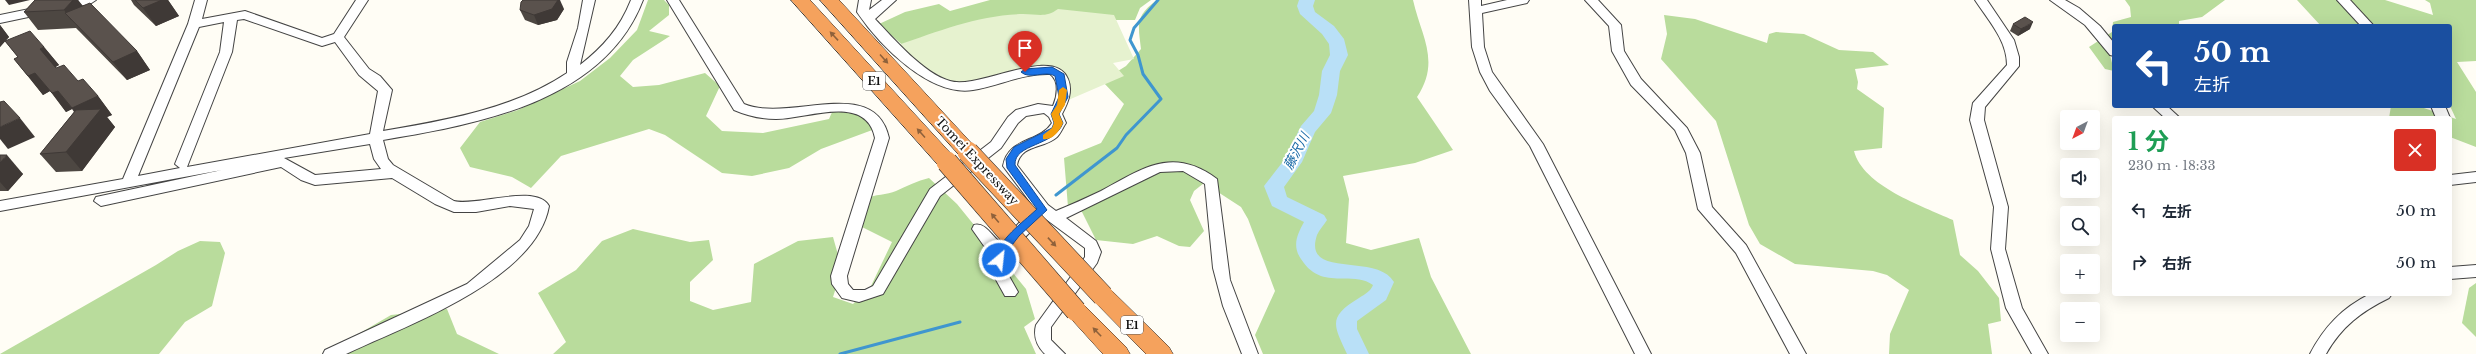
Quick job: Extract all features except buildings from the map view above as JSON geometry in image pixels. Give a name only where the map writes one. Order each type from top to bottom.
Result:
[{"type":"highway","name":"Tomei Expressway","points":[[800,0],[947,162],[1076,311],[1118,354]]},
{"type":"highway","name":"Tomei Expressway","points":[[829,0],[968,152],[1103,296],[1160,354]]},
{"type":"street","points":[[0,19],[90,0]]},
{"type":"street","points":[[129,181],[194,24],[201,0]]},
{"type":"street","points":[[194,24],[231,16],[252,16],[322,42],[338,37],[362,0]]},
{"type":"street","points":[[574,74],[573,62],[584,28],[589,0]]},
{"type":"street","points":[[101,201],[377,136],[475,117],[501,109],[539,94],[593,61],[622,31],[637,0]]},
{"type":"street","points":[[673,0],[739,107],[746,111],[764,114],[844,106],[855,108],[871,114],[879,125],[882,138],[839,276],[839,285],[843,291],[850,296],[869,296],[878,290],[934,193],[996,145],[1013,120],[1029,109],[1047,109],[1055,114],[1059,123],[1056,130],[1052,134],[1018,149],[1010,159],[1010,166],[1049,213],[1091,245],[1094,252],[1092,259],[1044,325],[1041,334],[1043,342],[1057,354]]},
{"type":"street","points":[[864,0],[862,12],[906,56],[941,82],[949,85],[974,86],[1025,72],[1052,70],[1059,74],[1063,84],[1064,97],[1055,114]]},
{"type":"street","points":[[869,19],[876,10],[890,0]]},
{"type":"street","points":[[1523,0],[1475,5],[1478,47],[1486,72],[1495,88],[1536,144],[1642,354]]},
{"type":"street","points":[[1591,0],[1615,25],[1618,52],[1636,82],[1680,128],[1693,153],[1705,209],[1741,249],[1798,354]]},
{"type":"street","points":[[1981,0],[2010,47],[2014,58],[2013,66],[1978,106],[1977,120],[2001,207],[1998,249],[2014,308],[2040,354]]},
{"type":"street","points":[[2056,0],[2072,8],[2094,24],[2112,49]]},
{"type":"street","points":[[2343,0],[2366,24]]},
{"type":"street","points":[[199,154],[183,161],[226,52],[231,16]]},
{"type":"street","points":[[331,354],[472,288],[525,244],[531,237],[541,214],[542,206],[533,202],[522,200],[472,207],[454,207],[442,203],[417,186],[392,173],[383,163],[377,136],[385,90],[379,82],[364,72],[338,37]]},
{"type":"street","points":[[2161,108],[2171,116]]},
{"type":"street","points":[[0,206],[129,181],[282,158],[308,179],[315,180],[392,173]]},
{"type":"street","points":[[1010,292],[997,268],[1002,252],[1016,234],[1049,213],[1083,206],[1156,167],[1181,166],[1203,173],[1212,182],[1218,255],[1222,276],[1237,323],[1250,354]]},
{"type":"street","points":[[2452,180],[2476,177]]},
{"type":"street","points":[[979,229],[989,242],[1002,252]]},
{"type":"street","points":[[2452,273],[2476,271]]},
{"type":"street","points":[[2318,354],[2327,335],[2341,320],[2355,310],[2380,296]]},
{"type":"green space","points":[[648,0],[664,0],[669,5],[669,15],[649,31],[670,36],[633,60],[620,76],[633,87],[659,85],[705,73],[720,86],[706,116],[722,131],[763,133],[829,119],[833,110],[855,111],[875,129],[821,149],[789,168],[752,176],[722,173],[665,135],[649,129],[561,156],[531,188],[512,177],[470,167],[460,148],[480,122],[518,110],[580,81],[610,58],[637,30]]},
{"type":"green space","points":[[990,0],[1151,0],[1140,8],[1135,20],[1078,20],[908,50],[879,24],[905,12],[939,4],[950,11]]},
{"type":"green space","points":[[1157,0],[1413,0],[1427,48],[1428,60],[1428,72],[1417,97],[1453,150],[1415,163],[1343,176],[1349,199],[1346,243],[1371,250],[1419,238],[1431,277],[1471,354],[1263,354],[1255,335],[1275,291],[1248,219],[1241,207],[1204,183],[1194,191],[1190,200],[1204,231],[1190,247],[1179,246],[1157,236],[1133,244],[1096,240],[1082,212],[1068,207],[1064,158],[1101,143],[1124,104],[1102,81],[1126,66],[1141,49],[1139,27],[1141,16]]},
{"type":"green space","points":[[2125,0],[2225,0],[2202,17],[2179,21],[2179,24],[2113,24],[2113,22],[2131,17],[2130,7]]},
{"type":"green space","points":[[2297,0],[2385,0],[2433,15],[2430,3],[2425,0],[2476,0],[2476,61],[2457,62],[2476,92],[2476,147],[2452,138],[2452,118],[2456,119],[2451,108],[2452,24],[2319,24]]},
{"type":"green space","points":[[1058,9],[1114,15],[1134,59],[1113,63],[1124,76],[1066,101],[1064,76],[1055,66],[1001,79],[970,83],[948,82],[928,71],[898,45],[944,29],[991,17],[1023,14],[1046,15]]},
{"type":"green space","points":[[1664,15],[1695,19],[1767,43],[1769,34],[1776,32],[1804,34],[1839,50],[1873,52],[1889,65],[1855,69],[1858,82],[1857,89],[1884,108],[1882,148],[1854,151],[1860,163],[1869,175],[1881,185],[1910,201],[1953,220],[1960,255],[1978,271],[1999,298],[2001,321],[1988,324],[1992,354],[1889,354],[1890,334],[1909,290],[1887,275],[1873,271],[1795,264],[1760,244],[1749,225],[1716,121],[1661,59],[1667,34]]},
{"type":"green space","points":[[2112,32],[2112,55],[2110,55],[2112,71],[2105,69],[2089,47]]},
{"type":"green space","points":[[2391,108],[2424,108],[2447,116],[2389,116]]},
{"type":"green space","points":[[929,178],[957,204],[1026,289],[1035,319],[1024,327],[1036,354],[553,354],[566,342],[538,293],[576,270],[602,241],[633,229],[690,242],[709,240],[713,260],[690,282],[690,301],[713,310],[751,302],[754,264],[798,241],[833,237],[842,269],[833,297],[853,304],[871,286],[892,242],[862,227],[865,199],[892,192]]},
{"type":"green space","points":[[200,241],[220,242],[225,253],[212,306],[185,322],[159,354],[0,354],[178,251]]},
{"type":"green space","points":[[2476,283],[2476,337],[2462,323],[2469,288]]},
{"type":"green space","points":[[447,309],[457,334],[499,354],[324,354],[391,315]]},
{"type":"waterway","points":[[1056,195],[1117,148],[1126,135],[1161,99],[1143,74],[1138,55],[1130,40],[1134,28],[1158,0]]},
{"type":"waterway","name":"藤沢川","points":[[1307,0],[1305,6],[1308,14],[1328,30],[1338,43],[1339,55],[1331,71],[1328,95],[1322,113],[1307,130],[1293,162],[1274,186],[1279,201],[1317,220],[1311,227],[1305,244],[1307,253],[1314,263],[1323,269],[1333,271],[1365,273],[1375,276],[1384,282],[1382,289],[1374,298],[1346,318],[1346,329],[1358,354]]},
{"type":"waterway","points":[[840,354],[960,322]]},
{"type":"slow traffic","points":[[1046,137],[1056,130],[1059,123],[1055,114],[1064,97],[1063,90]]},
{"type":"route","points":[[999,260],[1002,252],[1016,234],[1043,210],[1010,166],[1010,159],[1018,149],[1052,134],[1056,130],[1059,123],[1055,114],[1064,97],[1063,84],[1059,74],[1052,70],[1025,72]]}]
